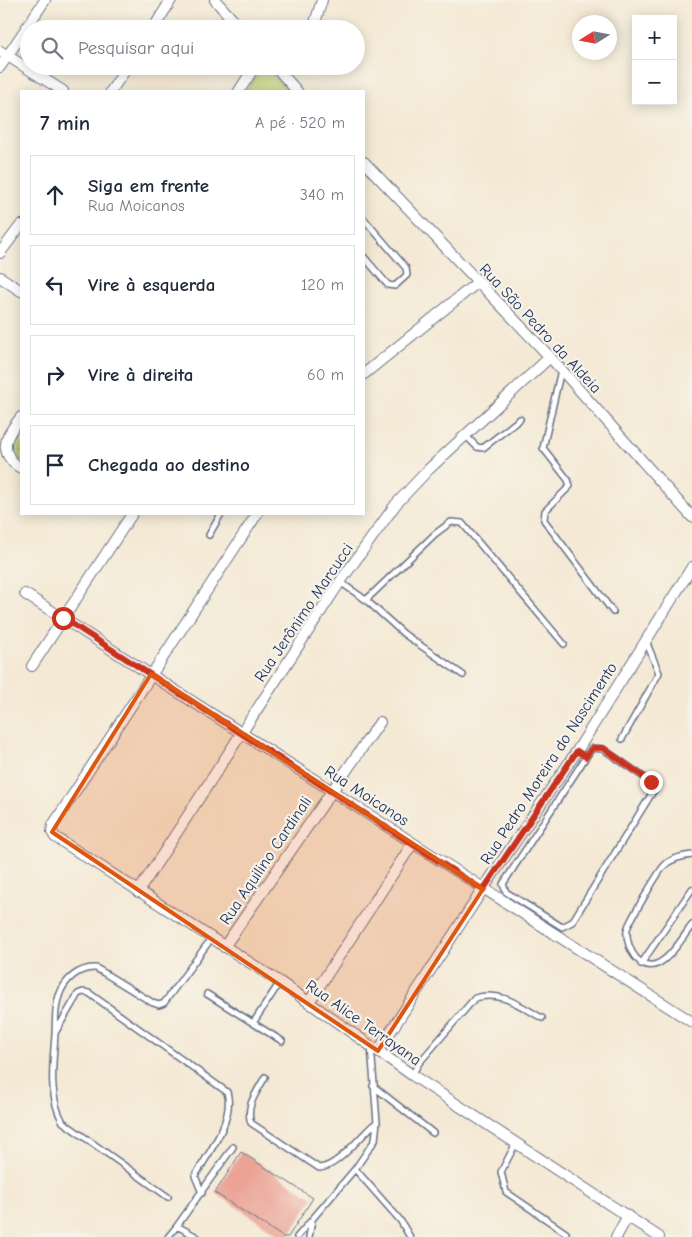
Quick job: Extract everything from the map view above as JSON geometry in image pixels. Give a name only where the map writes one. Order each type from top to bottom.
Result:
[{"type":"street","points":[[30,20],[45,0]]},
{"type":"street","points":[[158,20],[171,0]]},
{"type":"street","points":[[215,0],[233,20]]},
{"type":"street","points":[[316,20],[322,0]]},
{"type":"street","points":[[0,67],[4,53],[20,32]]},
{"type":"street","points":[[4,53],[20,63]]},
{"type":"street","points":[[38,75],[61,90]]},
{"type":"street","points":[[113,90],[122,75]]},
{"type":"street","points":[[240,90],[249,75]]},
{"type":"street","points":[[282,75],[293,90]]},
{"type":"street","name":"Rua São Pedro da Aldeia","points":[[365,163],[550,357],[692,517]]},
{"type":"street","points":[[0,252],[20,225]]},
{"type":"street","points":[[0,277],[20,290]]},
{"type":"street","points":[[365,373],[478,282]]},
{"type":"street","name":"Rua Jerônimo Marcucci","points":[[138,892],[241,731],[340,582],[396,504],[429,469],[550,357]]},
{"type":"street","points":[[18,425],[5,439],[5,452],[14,465],[20,468]]},
{"type":"street","points":[[32,666],[131,515]]},
{"type":"street","points":[[151,674],[256,515]]},
{"type":"street","name":"Rua Pedro Moreira do Nascimento","points":[[374,1048],[483,890],[582,754],[646,640],[692,566]]},
{"type":"street","name":"Rua Moicanos","points":[[25,594],[241,731],[483,890],[692,1022]]},
{"type":"street","name":"Rua Alice Terrayana","points":[[151,674],[54,824],[52,832],[55,837],[280,982],[412,1074],[659,1237]]},
{"type":"street","name":"Rua Aquilino Cardinali","points":[[224,947],[331,790],[380,722]]},
{"type":"street","points":[[309,1002],[413,843]]},
{"type":"street","points":[[616,1237],[628,1216]]},
{"type":"lane","points":[[365,221],[406,268],[407,274],[395,286],[388,285],[365,257]]},
{"type":"lane","points":[[561,370],[544,448],[570,486],[545,511],[544,520],[613,612]]},
{"type":"lane","points":[[465,435],[477,447],[483,448],[520,418]]},
{"type":"lane","points":[[209,535],[221,515]]},
{"type":"lane","points":[[366,600],[435,534],[451,522],[457,521],[462,523],[564,644]]},
{"type":"lane","points":[[340,582],[366,600],[404,634],[463,675]]},
{"type":"lane","points":[[622,739],[659,673],[646,640]]},
{"type":"lane","points":[[592,748],[603,748],[651,782],[654,790],[572,922],[562,927],[506,892],[503,884],[582,754],[592,748]]},
{"type":"lane","points":[[692,855],[684,856],[664,866],[627,929],[630,952],[641,964],[654,966],[665,961],[692,925]]},
{"type":"lane","points":[[641,964],[692,889]]},
{"type":"lane","points":[[168,1197],[64,1122],[58,1112],[54,1098],[54,1016],[59,995],[74,974],[85,967],[96,968],[158,1005],[164,1003],[211,939]]},
{"type":"lane","points":[[253,1022],[280,982]]},
{"type":"lane","points":[[55,1033],[78,994],[83,992],[89,993],[226,1092],[228,1101],[219,1138],[195,1176],[202,1193]]},
{"type":"lane","points":[[207,994],[282,1041]]},
{"type":"lane","points":[[412,1074],[419,1063],[475,998],[486,994],[501,995],[542,1018]]},
{"type":"lane","points":[[297,1237],[355,1168],[375,1140],[377,1122],[373,1086],[374,1048]]},
{"type":"lane","points":[[265,1078],[251,1104],[248,1115],[251,1123],[319,1168],[326,1168],[335,1162],[377,1122]]},
{"type":"lane","points":[[373,1086],[433,1133]]},
{"type":"lane","points":[[516,1142],[502,1172],[506,1192],[566,1233]]},
{"type":"lane","points":[[168,1237],[202,1193],[233,1147]]},
{"type":"lane","points":[[355,1168],[400,1220],[410,1237]]},
{"type":"lane","points":[[309,1237],[312,1219]]},
{"type":"lane","points":[[177,1226],[197,1237]]},
{"type":"highlighted area","points":[[151,674],[483,889],[378,1051],[52,832]]},
{"type":"green space","points":[[257,75],[272,75],[288,90],[247,90]]},
{"type":"green space","points":[[20,430],[20,466],[10,457],[10,444]]},
{"type":"building","points":[[241,1152],[313,1198],[288,1237],[283,1237],[215,1193]]},
{"type":"route","points":[[63,618],[241,731],[483,890],[577,751],[586,757],[592,748],[598,746],[603,748],[651,782]]}]
